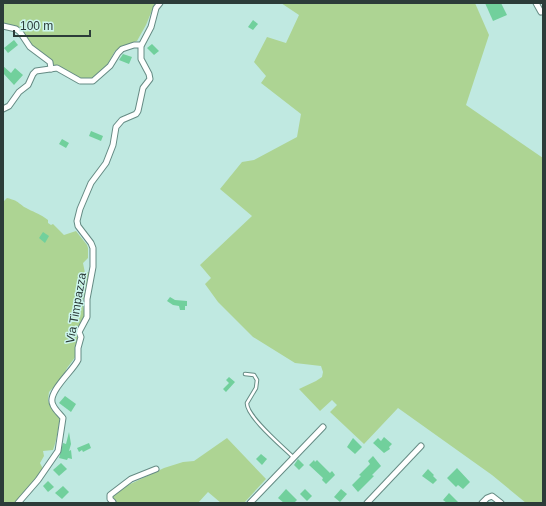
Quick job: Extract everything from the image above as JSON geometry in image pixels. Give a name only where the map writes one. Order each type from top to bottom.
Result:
[{"type":"street","points":[[3,109],[9,106],[19,92],[28,85],[36,71],[57,68],[80,80],[93,81],[106,70],[118,52],[122,49],[134,45],[141,45],[151,27],[156,8],[160,3]]},
{"type":"street","points":[[536,3],[541,12]]},
{"type":"street","points":[[3,26],[16,29],[20,32],[36,53],[47,58],[50,62],[51,69]]},
{"type":"street","name":"Via Timpazza","points":[[18,503],[38,480],[58,451],[63,418],[52,404],[51,400],[53,392],[77,363],[79,356],[78,348],[81,337],[79,332],[87,317],[87,299],[93,267],[93,248],[78,226],[77,221],[80,209],[91,183],[106,163],[113,145],[116,127],[122,120],[136,114],[143,88],[150,79],[150,74],[141,60],[141,45]]},
{"type":"street","points":[[250,503],[323,427]]},
{"type":"street","points":[[367,503],[421,446]]},
{"type":"street","points":[[112,503],[110,495],[127,482],[156,469]]},
{"type":"street","points":[[482,503],[486,498],[492,496],[501,503]]},
{"type":"lane","points":[[245,374],[254,375],[257,380],[256,388],[247,403],[248,409],[255,419],[294,457]]},
{"type":"green space","points":[[3,3],[155,3],[146,25],[137,41],[115,51],[107,65],[97,77],[86,79],[73,76],[54,65],[49,58],[35,49],[20,29],[3,23]]},
{"type":"green space","points":[[281,3],[475,3],[489,35],[466,105],[543,158],[543,503],[526,503],[492,475],[398,408],[364,444],[330,412],[337,405],[332,400],[320,411],[299,389],[322,377],[323,372],[321,366],[295,363],[253,337],[218,302],[205,284],[211,278],[200,265],[252,216],[220,189],[242,162],[254,160],[297,137],[301,114],[261,83],[266,76],[254,62],[267,37],[286,43],[299,15]]},
{"type":"green space","points":[[7,198],[17,201],[43,216],[48,220],[48,223],[51,225],[53,224],[64,235],[76,231],[87,245],[88,258],[83,263],[85,273],[90,272],[84,298],[80,303],[83,306],[85,315],[78,328],[78,339],[75,347],[76,356],[67,368],[63,377],[49,392],[48,400],[50,406],[60,417],[53,450],[43,451],[44,456],[40,463],[43,469],[15,503],[3,503],[3,202]]},
{"type":"green space","points":[[227,438],[266,479],[244,503],[221,503],[208,492],[198,503],[120,503],[114,501],[112,496],[124,487],[164,468],[183,462],[194,461]]},
{"type":"building","points":[[485,3],[501,3],[507,15],[493,21]]},
{"type":"building","points":[[253,20],[258,24],[253,30],[248,27]]},
{"type":"building","points":[[14,40],[18,45],[8,53],[4,48]]},
{"type":"building","points":[[152,44],[159,51],[154,55],[147,48]]},
{"type":"building","points":[[123,54],[132,57],[129,64],[119,60]]},
{"type":"building","points":[[3,66],[11,73],[15,68],[23,75],[14,85],[3,73]]},
{"type":"building","points":[[91,131],[103,136],[101,141],[89,136]]},
{"type":"building","points":[[62,139],[69,143],[66,148],[59,144]]},
{"type":"building","points":[[43,232],[49,236],[45,243],[39,238]]},
{"type":"building","points":[[170,297],[175,300],[187,301],[185,310],[180,310],[179,306],[173,305],[167,301]]},
{"type":"building","points":[[229,377],[235,382],[226,392],[223,389],[229,383],[226,380]]},
{"type":"building","points":[[65,396],[76,404],[71,412],[59,403]]},
{"type":"building","points":[[69,432],[71,444],[69,451],[71,450],[72,459],[68,458],[67,460],[59,458],[63,443],[66,444]]},
{"type":"building","points":[[384,437],[392,444],[389,447],[390,449],[384,453],[373,443],[378,438],[381,441]]},
{"type":"building","points":[[353,438],[362,447],[355,454],[347,447]]},
{"type":"building","points":[[89,443],[91,448],[83,452],[82,450],[79,452],[77,448]]},
{"type":"building","points":[[261,454],[267,459],[262,465],[256,459]]},
{"type":"building","points":[[373,456],[381,466],[372,475],[374,476],[358,492],[352,485],[370,464],[368,461]]},
{"type":"building","points":[[298,459],[304,465],[299,470],[294,465]]},
{"type":"building","points":[[314,460],[315,462],[317,460],[330,473],[332,471],[335,475],[326,484],[322,480],[323,478],[309,465]]},
{"type":"building","points":[[61,463],[67,469],[59,476],[53,470]]},
{"type":"building","points":[[457,468],[470,482],[463,489],[458,485],[456,487],[447,478]]},
{"type":"building","points":[[428,469],[437,480],[433,484],[422,476]]},
{"type":"building","points":[[48,481],[54,487],[48,492],[43,486]]},
{"type":"building","points":[[63,486],[69,492],[62,499],[55,493]]},
{"type":"building","points":[[286,489],[297,500],[294,503],[284,503],[278,498]]},
{"type":"building","points":[[305,489],[312,496],[307,501],[300,494]]},
{"type":"building","points":[[341,489],[347,494],[340,502],[334,497]]},
{"type":"building","points":[[449,493],[459,503],[447,503],[443,500]]}]
